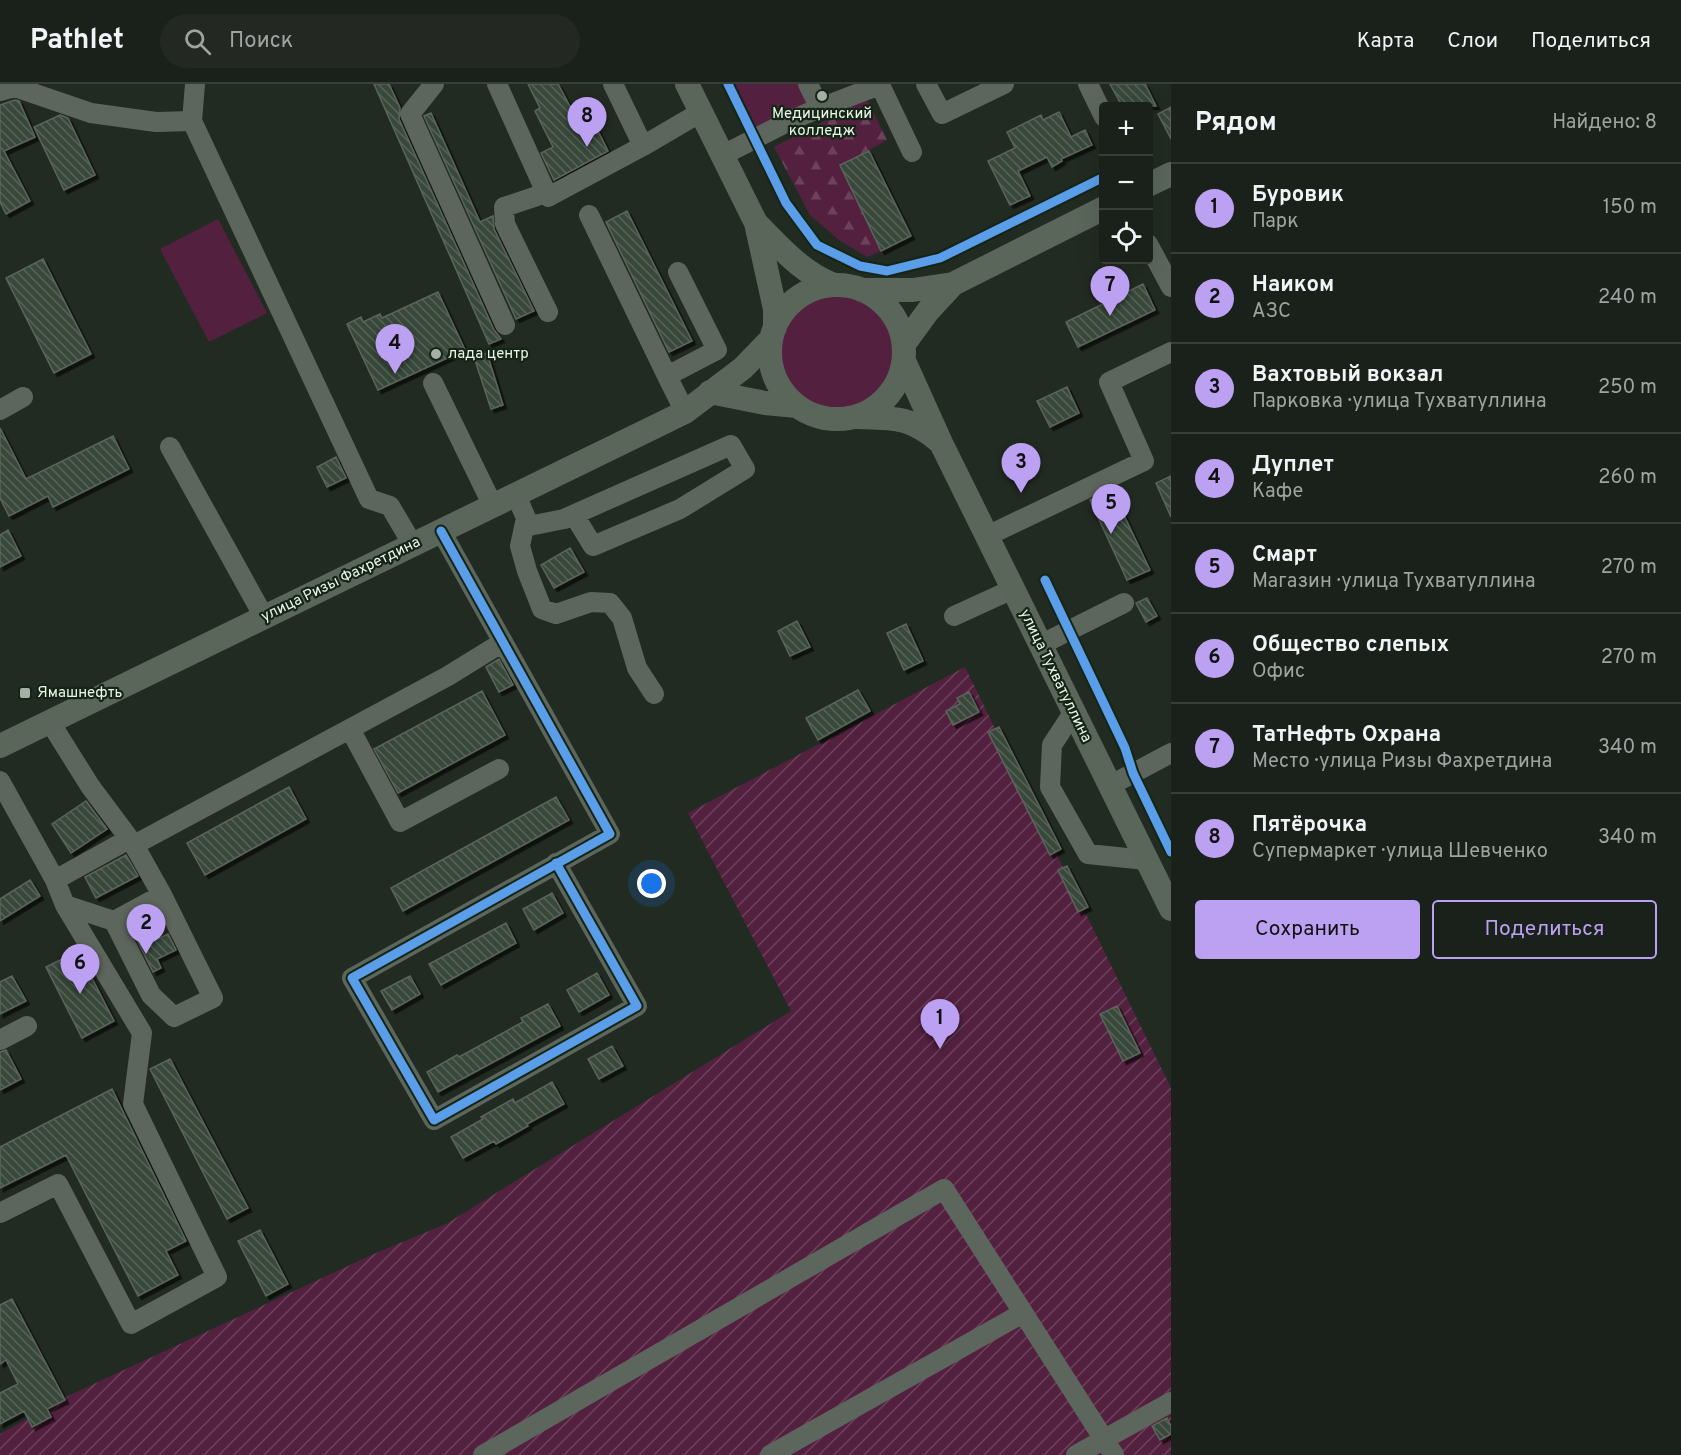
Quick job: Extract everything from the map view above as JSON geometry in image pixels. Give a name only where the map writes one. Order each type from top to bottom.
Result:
[{"type":"main road","points":[[687,84],[756,223],[775,309],[770,358],[774,376],[783,393],[810,414],[825,419],[841,420],[871,411],[888,396],[900,376],[904,352],[902,332],[891,311],[873,295],[862,290]]},
{"type":"main road","points":[[1153,183],[1171,174]]},
{"type":"main road","points":[[756,223],[797,264],[821,280],[862,290],[913,290],[954,284],[1100,210]]},
{"type":"main road","points":[[904,352],[928,311],[954,284]]},
{"type":"main road","points":[[773,333],[784,310],[798,297],[815,288],[834,285]]},
{"type":"main road","name":"улица Ризы Фахретдина","points":[[0,746],[685,412],[743,368],[773,333]]},
{"type":"main road","name":"улица Тухватуллина","points":[[904,352],[941,443],[1171,909]]},
{"type":"main road","points":[[710,392],[765,403],[797,406]]},
{"type":"main road","points":[[856,417],[907,421],[923,428],[941,443]]},
{"type":"street","points":[[195,84],[192,122],[369,499],[390,506],[413,545]]},
{"type":"street","points":[[434,84],[410,114],[505,325]]},
{"type":"street","points":[[497,84],[548,197],[701,112]]},
{"type":"street","points":[[613,84],[643,146]]},
{"type":"street","points":[[808,84],[820,108]]},
{"type":"street","points":[[723,155],[791,120],[881,84],[912,152]]},
{"type":"street","points":[[926,84],[942,114],[1004,84]]},
{"type":"street","points":[[1088,84],[1099,107]]},
{"type":"street","points":[[0,91],[15,87],[91,113],[156,122],[192,122]]},
{"type":"street","points":[[546,193],[504,207],[505,224],[548,312]]},
{"type":"street","points":[[590,215],[685,412]]},
{"type":"street","points":[[1153,252],[1171,287]]},
{"type":"street","points":[[667,376],[717,350],[678,272]]},
{"type":"street","points":[[987,536],[1144,461],[1109,382],[1171,352]]},
{"type":"street","points":[[433,383],[493,506]]},
{"type":"street","points":[[0,410],[23,397]]},
{"type":"street","points":[[524,527],[564,519],[574,514],[731,445],[745,469],[680,510],[593,546],[574,514]]},
{"type":"street","points":[[170,447],[264,617]]},
{"type":"street","points":[[516,495],[526,518],[520,546],[542,609],[556,614],[591,602],[610,603],[622,618],[637,668],[654,694]]},
{"type":"street","points":[[441,531],[610,834],[556,863],[352,978],[434,1120],[637,1006],[556,863]]},
{"type":"street","points":[[954,616],[1013,589]]},
{"type":"street","points":[[1040,645],[1124,603]]},
{"type":"street","points":[[55,880],[350,729],[448,676],[503,642]]},
{"type":"street","points":[[1073,713],[1052,746],[1050,787],[1088,854],[1146,860]]},
{"type":"street","points":[[50,722],[90,786],[132,842],[162,895],[213,998],[174,1017],[151,995],[114,921]]},
{"type":"street","points":[[350,729],[400,822],[499,769]]},
{"type":"street","points":[[1109,786],[1171,753]]},
{"type":"street","points":[[0,782],[55,880],[65,906],[141,1033],[133,1104],[217,1277],[131,1324],[58,1184],[0,1214]]},
{"type":"street","points":[[65,906],[114,921],[162,895]]},
{"type":"street","points":[[0,1040],[27,1026]]},
{"type":"street","points":[[483,1455],[944,1189],[1109,1447]]},
{"type":"street","points":[[770,1455],[1023,1313]]},
{"type":"street","points":[[1076,1455],[1109,1447],[1171,1402]]},
{"type":"green space","points":[[727,84],[801,84],[810,103],[755,138]]},
{"type":"green space","points":[[867,99],[887,140],[840,166],[881,251],[867,257],[839,240],[810,215],[774,147]]},
{"type":"green space","points":[[218,219],[267,313],[209,342],[160,249]]},
{"type":"green space","points":[[838,293],[860,297],[879,310],[892,329],[896,351],[892,373],[879,392],[860,405],[838,409],[816,405],[797,392],[784,373],[780,351],[784,329],[797,310],[816,297]]},
{"type":"green space","points":[[965,667],[1171,1088],[1171,1455],[0,1455],[0,1434],[72,1394],[376,1253],[446,1224],[791,1011],[688,813]]},
{"type":"building","points":[[374,84],[389,84],[400,108],[399,119],[494,330],[501,339],[489,344]]},
{"type":"building","points":[[528,84],[558,84],[580,125],[592,119],[608,151],[554,180],[541,153],[553,147],[535,111],[540,108]]},
{"type":"building","points":[[1110,84],[1145,84],[1156,106],[1153,106],[1153,102],[1120,102]]},
{"type":"building","points":[[15,100],[19,101],[35,137],[4,151],[30,201],[6,214],[0,202],[0,105]]},
{"type":"building","points":[[1171,107],[1171,139],[1158,114]]},
{"type":"building","points":[[1059,112],[1071,137],[1085,130],[1092,145],[1061,159],[1062,161],[1052,167],[1047,157],[1018,171],[1030,196],[1010,205],[988,161],[1015,148],[1007,132],[1041,115],[1043,120]]},
{"type":"building","points":[[431,113],[480,222],[493,216],[494,229],[534,311],[516,319],[424,116]]},
{"type":"building","points":[[60,115],[68,118],[95,175],[64,190],[34,127]]},
{"type":"building","points":[[869,151],[911,236],[881,251],[840,165]]},
{"type":"building","points":[[627,211],[692,341],[669,352],[606,222]]},
{"type":"building","points":[[43,259],[91,354],[54,373],[6,278]]},
{"type":"building","points":[[1143,284],[1155,310],[1078,347],[1066,322]]},
{"type":"building","points":[[438,292],[465,350],[378,390],[347,324],[361,317],[363,322],[380,314],[382,318]]},
{"type":"building","points":[[487,353],[503,405],[491,409],[474,357]]},
{"type":"building","points":[[1067,387],[1079,413],[1050,427],[1037,401]]},
{"type":"building","points":[[0,428],[26,479],[113,436],[129,469],[53,507],[48,496],[9,516],[0,498]]},
{"type":"building","points":[[336,457],[346,478],[327,487],[317,467]]},
{"type":"building","points":[[1171,476],[1171,517],[1156,483]]},
{"type":"building","points":[[1112,490],[1150,570],[1127,580],[1090,500]]},
{"type":"building","points":[[8,530],[21,556],[0,567],[0,535]]},
{"type":"building","points":[[570,548],[584,572],[554,588],[541,565]]},
{"type":"building","points":[[1147,598],[1157,616],[1146,622],[1136,603]]},
{"type":"building","points":[[797,621],[810,647],[790,656],[778,631]]},
{"type":"building","points":[[906,624],[923,661],[904,670],[887,633]]},
{"type":"building","points":[[499,659],[513,685],[499,692],[486,667]]},
{"type":"building","points":[[858,690],[870,711],[818,740],[806,718]]},
{"type":"building","points":[[482,691],[505,735],[398,793],[374,749]]},
{"type":"building","points":[[969,692],[979,712],[953,725],[946,711],[960,704],[957,698]]},
{"type":"building","points":[[999,727],[1061,849],[1050,855],[988,732]]},
{"type":"building","points":[[289,787],[306,819],[205,875],[187,843]]},
{"type":"building","points":[[556,797],[569,820],[403,911],[391,888]]},
{"type":"building","points":[[86,801],[107,829],[71,853],[52,824]]},
{"type":"building","points":[[126,855],[138,876],[96,898],[85,877]]},
{"type":"building","points":[[1067,866],[1088,907],[1078,912],[1058,870]]},
{"type":"building","points":[[30,880],[40,896],[0,921],[0,899]]},
{"type":"building","points":[[552,893],[563,913],[534,930],[523,909]]},
{"type":"building","points":[[506,923],[516,943],[441,985],[429,964]]},
{"type":"building","points":[[144,934],[149,943],[168,934],[176,950],[157,959],[161,968],[153,972],[136,938]]},
{"type":"building","points":[[78,951],[114,1021],[82,1038],[46,967]]},
{"type":"building","points":[[597,973],[609,995],[579,1012],[567,990]]},
{"type":"building","points":[[12,976],[26,1001],[0,1014],[0,982]]},
{"type":"building","points":[[410,976],[420,994],[392,1010],[381,991]]},
{"type":"building","points":[[548,1004],[560,1026],[438,1092],[427,1072],[523,1022],[521,1018]]},
{"type":"building","points":[[1117,1006],[1140,1053],[1123,1061],[1100,1014]]},
{"type":"building","points":[[612,1046],[623,1066],[599,1079],[588,1059]]},
{"type":"building","points":[[6,1050],[21,1079],[0,1090],[0,1052]]},
{"type":"building","points":[[170,1059],[248,1208],[227,1219],[150,1069]]},
{"type":"building","points":[[552,1082],[564,1104],[496,1144],[494,1141],[463,1158],[451,1137],[513,1099],[515,1103]]},
{"type":"building","points":[[112,1089],[186,1241],[166,1251],[178,1275],[138,1296],[66,1155],[0,1188],[0,1147]]},
{"type":"building","points":[[260,1230],[288,1284],[266,1296],[238,1241]]},
{"type":"building","points":[[12,1299],[65,1400],[47,1409],[51,1417],[32,1427],[24,1411],[0,1424],[0,1393],[18,1384],[6,1360],[0,1364],[0,1305]]},
{"type":"building","points":[[1167,1418],[1171,1426],[1171,1434],[1160,1440],[1152,1426]]},
{"type":"cycle path","points":[[728,84],[786,203],[817,245],[860,266],[887,271],[940,258],[1099,179]]},
{"type":"cycle path","points":[[441,531],[610,834],[352,978],[434,1120],[637,1006],[556,863]]},
{"type":"cycle path","points":[[1045,580],[1125,748],[1133,773],[1171,852]]},
{"type":"place","name":"Медицинский колледж","points":[[822,96]]},
{"type":"place","name":"Пятёрочка","points":[[587,147]]},
{"type":"place","name":"ТатНефть Охрана","points":[[1110,316]]},
{"type":"place","name":"лада центр","points":[[436,354]]},
{"type":"place","name":"Дуплет","points":[[395,374]]},
{"type":"place","name":"Вахтовый вокзал","points":[[1021,493]]},
{"type":"place","name":"Смарт","points":[[1111,534]]},
{"type":"place","name":"Ямашнефть","points":[[25,693]]},
{"type":"place","name":"Наиком","points":[[146,954]]},
{"type":"place","name":"Общество слепых","points":[[80,994]]},
{"type":"place","name":"Буровик","points":[[940,1049]]}]
